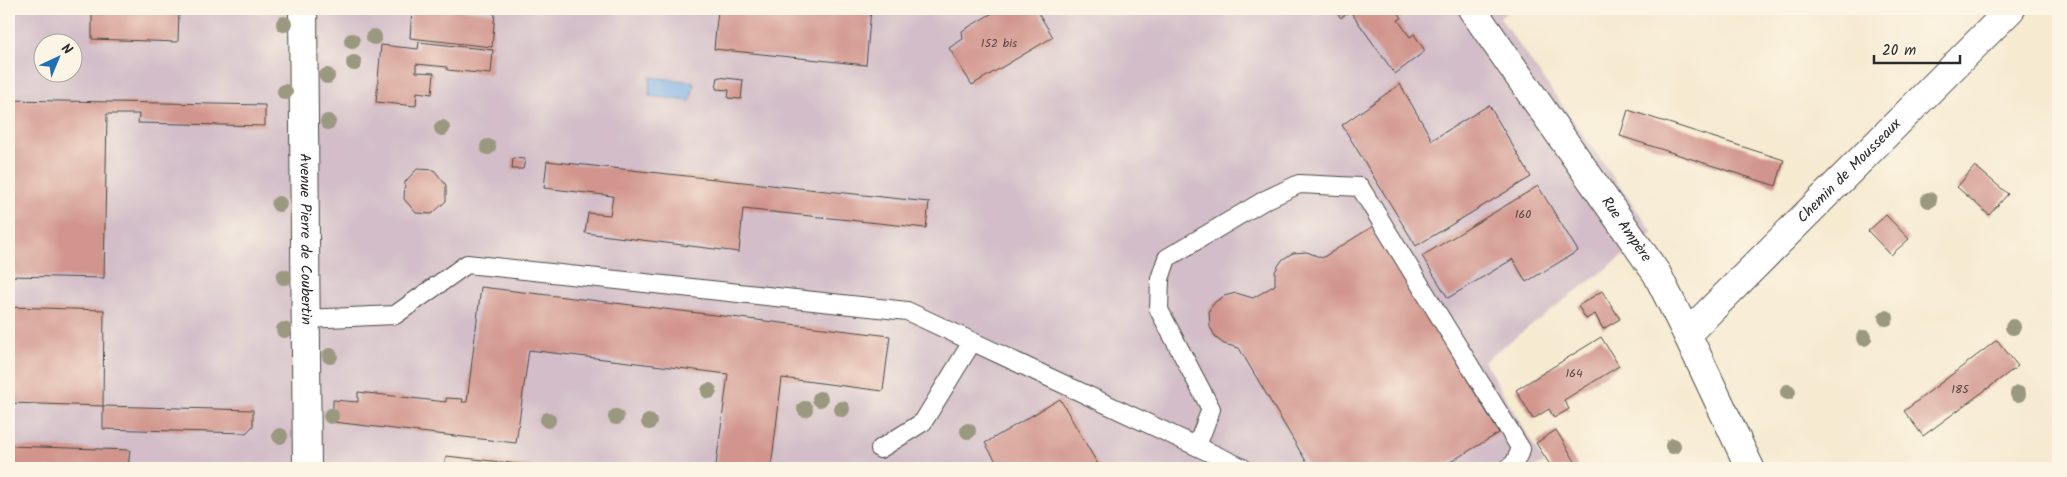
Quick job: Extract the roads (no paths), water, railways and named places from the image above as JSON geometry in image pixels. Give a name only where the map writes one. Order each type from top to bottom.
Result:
[{"type":"street","name":"Avenue Pierre de Coubertin","points":[[303,9],[303,183],[307,468]]},
{"type":"street","name":"Rue Ampère","points":[[1472,9],[1657,274],[1750,468]]},
{"type":"street","name":"Chemin de Mousseaux","points":[[1687,334],[2011,9]]},
{"type":"lane","points":[[1197,446],[1211,409],[1159,310],[1160,279],[1167,258],[1265,200],[1299,184],[1360,187],[1521,449],[1514,464],[1508,468]]},
{"type":"lane","points":[[306,319],[395,315],[467,264],[906,311],[1243,468]]},
{"type":"lane","points":[[880,449],[923,422],[972,342]]},
{"type":"water","points":[[650,77],[694,82],[691,101],[649,96]]}]
